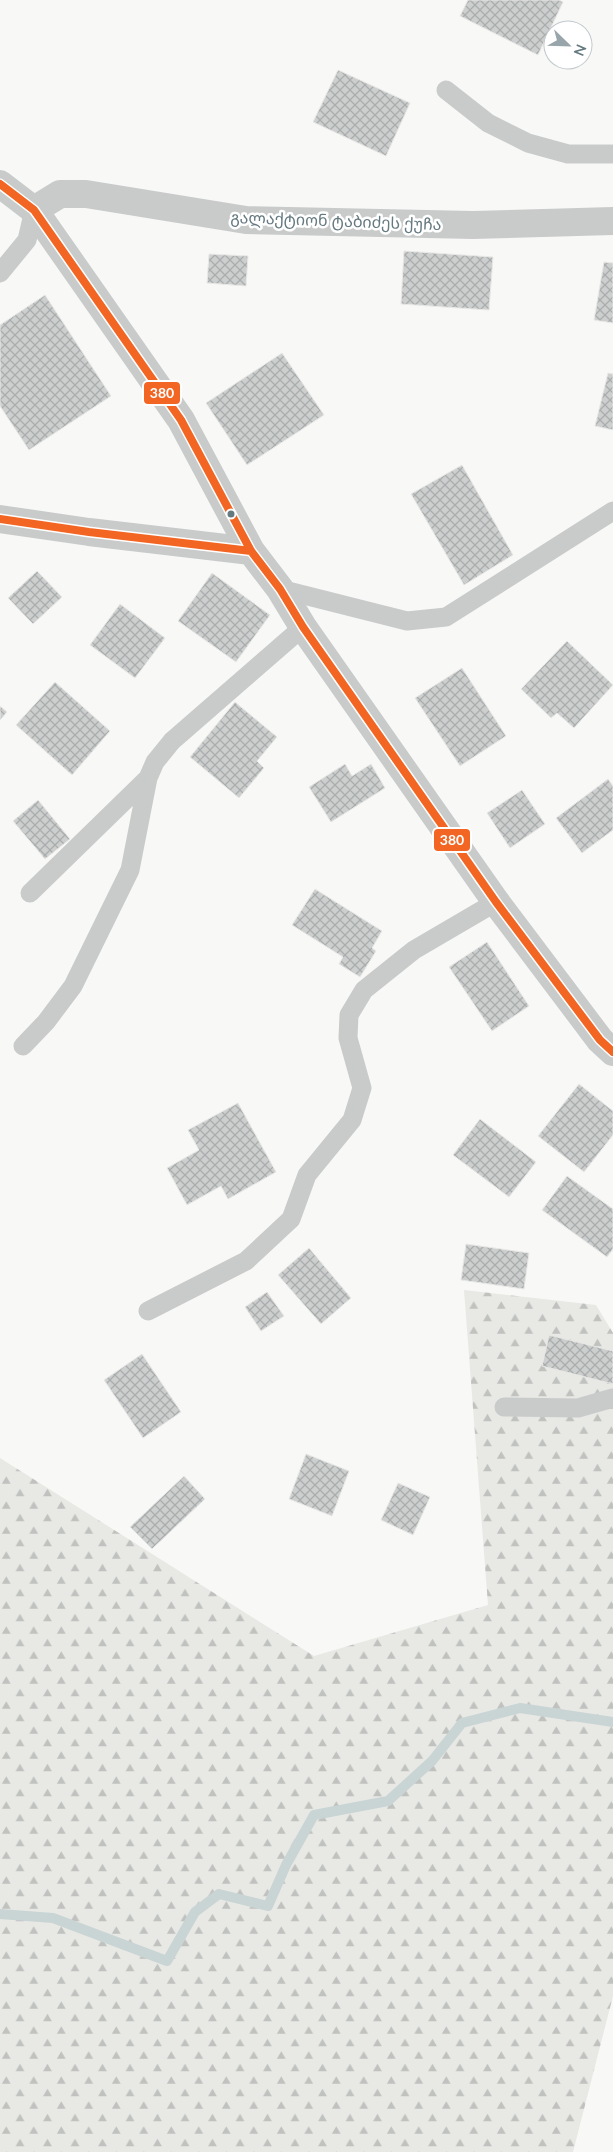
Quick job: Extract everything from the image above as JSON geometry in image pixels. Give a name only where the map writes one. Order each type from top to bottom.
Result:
[{"type":"street","points":[[0,184],[34,210],[181,420],[250,551],[280,589],[303,627],[496,902],[609,1043]]},
{"type":"street","name":"გალაქტიონ ტაბიძეს ქუჩა","points":[[34,210],[60,194],[86,194],[246,220],[474,225],[613,221]]},
{"type":"street","points":[[0,519],[89,532],[250,551]]},
{"type":"lane","points":[[446,90],[488,123],[528,143],[568,154],[613,154]]},
{"type":"lane","points":[[0,273],[27,240],[34,210]]},
{"type":"lane","points":[[280,589],[407,622],[446,617],[613,511]]},
{"type":"lane","points":[[23,1046],[46,1022],[74,986],[130,870],[148,778],[155,762],[172,741],[303,627]]},
{"type":"lane","points":[[30,893],[148,778]]},
{"type":"lane","points":[[148,1311],[246,1261],[290,1219],[306,1175],[352,1120],[362,1088],[348,1038],[349,1015],[364,990],[414,950],[496,902]]},
{"type":"lane","points":[[504,1407],[578,1408],[613,1398]]},
{"type":"green space","points":[[464,1290],[596,1305],[613,1333],[613,1996],[573,2152],[0,2152],[0,1458],[314,1656],[488,1605]]},
{"type":"building","points":[[468,0],[559,0],[563,2],[555,20],[543,20],[543,44],[538,55],[460,16]]},
{"type":"building","points":[[338,70],[410,103],[386,156],[313,122]]},
{"type":"building","points":[[404,251],[493,257],[489,310],[401,304]]},
{"type":"building","points":[[209,254],[248,256],[246,286],[207,283]]},
{"type":"building","points":[[604,262],[613,263],[613,323],[594,320]]},
{"type":"building","points":[[45,295],[111,396],[29,450],[0,406],[0,325]]},
{"type":"building","points":[[282,353],[324,415],[247,465],[206,403]]},
{"type":"building","points":[[608,373],[613,374],[613,430],[595,426]]},
{"type":"building","points":[[462,465],[513,555],[464,585],[411,494]]},
{"type":"building","points":[[37,571],[62,597],[33,624],[8,598]]},
{"type":"building","points":[[212,573],[270,615],[236,662],[178,621]]},
{"type":"building","points":[[120,604],[165,638],[135,678],[90,645]]},
{"type":"building","points":[[567,641],[613,685],[574,728],[557,713],[551,718],[521,689]]},
{"type":"building","points":[[462,668],[506,736],[460,766],[415,698]]},
{"type":"building","points":[[55,682],[110,731],[72,775],[16,725]]},
{"type":"building","points":[[235,702],[277,737],[257,761],[264,768],[239,798],[190,757]]},
{"type":"building","points":[[0,706],[7,712],[0,720]]},
{"type":"building","points":[[345,764],[352,776],[371,764],[385,788],[331,822],[309,787]]},
{"type":"building","points":[[608,779],[613,786],[613,830],[582,853],[556,818]]},
{"type":"building","points":[[522,790],[545,824],[510,848],[487,813]]},
{"type":"building","points":[[38,800],[70,839],[45,859],[13,821]]},
{"type":"building","points":[[315,889],[382,931],[372,948],[376,951],[360,977],[339,964],[343,957],[292,925]]},
{"type":"building","points":[[487,942],[529,1006],[492,1031],[449,967]]},
{"type":"building","points":[[579,1084],[613,1111],[613,1135],[584,1172],[538,1136]]},
{"type":"building","points":[[238,1103],[276,1172],[228,1199],[221,1186],[187,1205],[167,1168],[199,1150],[188,1130]]},
{"type":"building","points":[[480,1119],[536,1162],[509,1197],[453,1155]]},
{"type":"building","points":[[567,1176],[613,1209],[613,1249],[607,1257],[542,1210]]},
{"type":"building","points":[[466,1244],[529,1253],[524,1289],[461,1280]]},
{"type":"building","points":[[309,1248],[351,1298],[321,1324],[278,1275]]},
{"type":"building","points":[[267,1292],[284,1316],[261,1331],[245,1307]]},
{"type":"building","points":[[549,1335],[613,1351],[613,1384],[542,1366]]},
{"type":"building","points":[[142,1354],[181,1412],[143,1438],[104,1380]]},
{"type":"building","points":[[306,1454],[349,1471],[332,1516],[289,1499]]},
{"type":"building","points":[[184,1476],[205,1499],[152,1549],[130,1527]]},
{"type":"building","points":[[398,1483],[430,1497],[413,1535],[381,1520]]},
{"type":"waterway","points":[[0,1914],[53,1918],[167,1961],[195,1912],[219,1894],[268,1906],[286,1865],[314,1815],[388,1801],[432,1761],[462,1723],[520,1708],[613,1722]]},
{"type":"transit line","name":"380","points":[[0,184],[34,210],[181,420],[251,551],[280,589],[303,627],[496,902],[600,1040],[613,1052]]},
{"type":"transit line","name":"380","points":[[0,519],[89,532],[251,551]]}]
